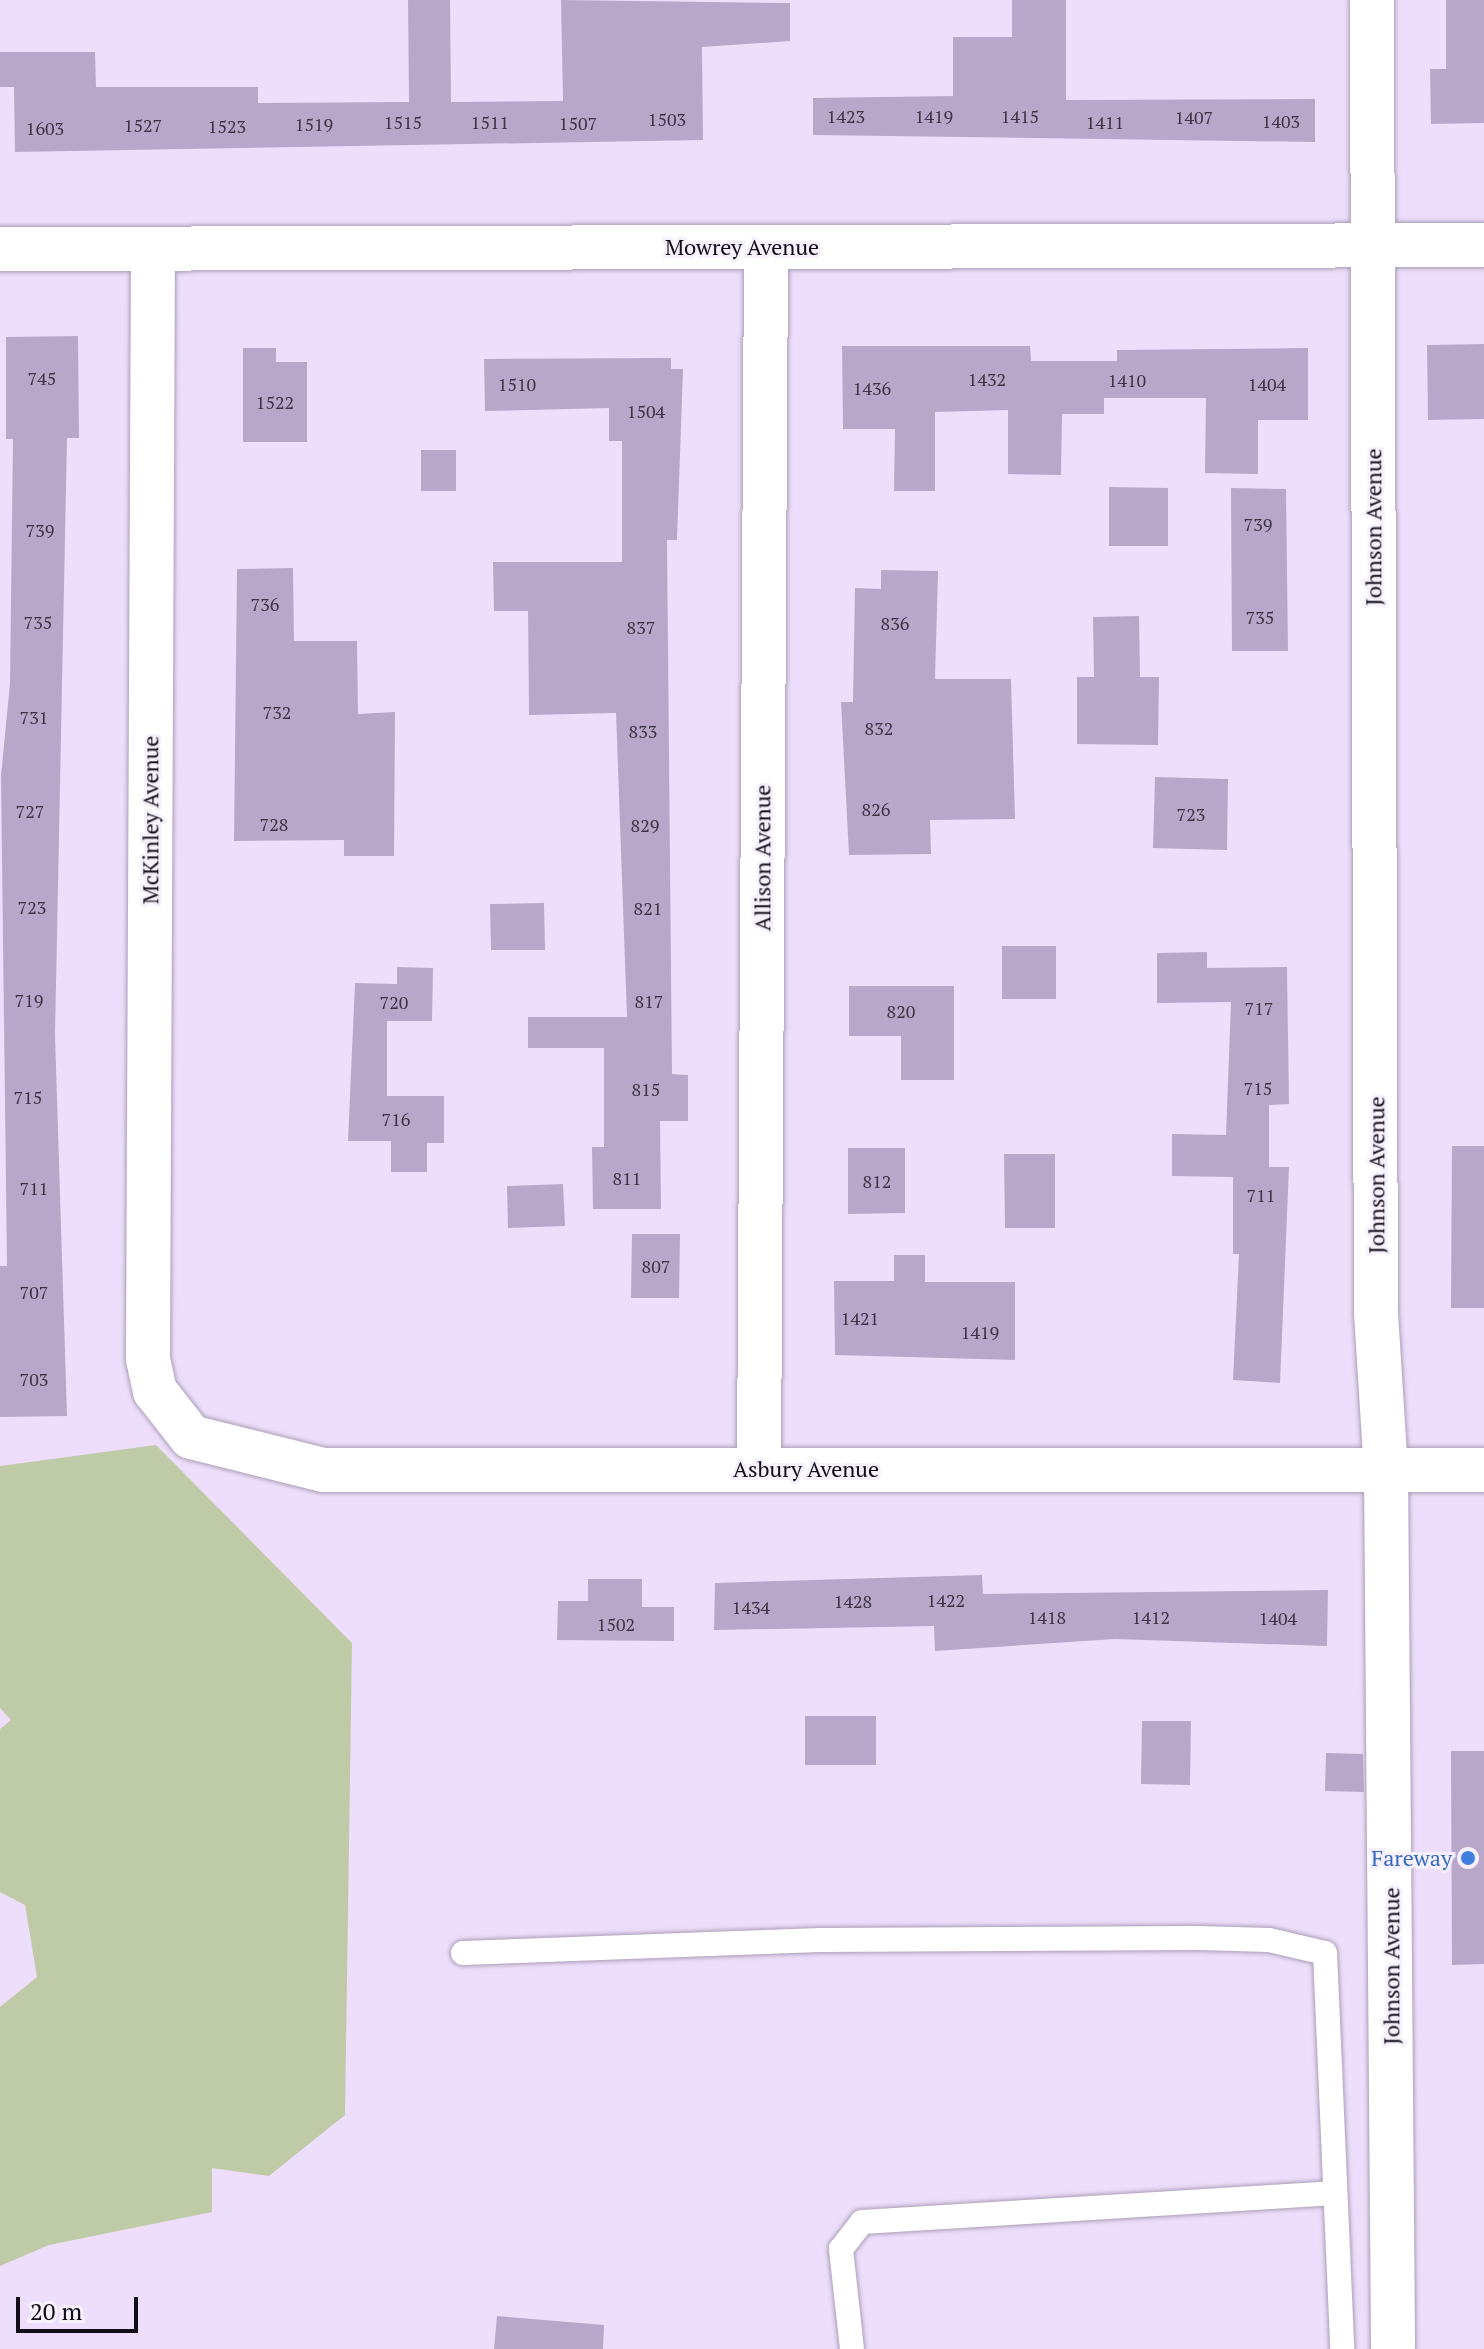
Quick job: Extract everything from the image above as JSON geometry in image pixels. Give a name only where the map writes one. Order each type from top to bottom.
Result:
[{"type":"street","name":"Johnson Avenue","points":[[1372,0],[1376,1313],[1386,1471],[1393,2349]]},
{"type":"street","name":"Mowrey Avenue","points":[[0,249],[1484,245]]},
{"type":"street","name":"Allison Avenue","points":[[759,1468],[766,247]]},
{"type":"street","name":"McKinley Avenue","points":[[153,249],[148,1359],[155,1391]]},
{"type":"street","name":"Asbury Avenue","points":[[155,1391],[191,1437],[323,1470],[1484,1470]]},
{"type":"lane","points":[[463,1953],[820,1940],[1198,1938],[1269,1940],[1325,1953],[1332,2193],[1342,2349]]},
{"type":"lane","points":[[852,2349],[841,2249],[862,2222],[1332,2193]]},
{"type":"green space","points":[[156,1445],[352,1643],[345,2115],[269,2176],[212,2168],[212,2212],[49,2245],[0,2266],[0,2007],[37,1977],[25,1905],[0,1892],[0,1729],[11,1720],[0,1708],[0,1466]]},
{"type":"building","points":[[408,0],[450,0],[451,102],[563,101],[561,0],[790,3],[790,41],[702,47],[703,140],[15,152],[14,87],[0,87],[0,52],[95,52],[96,87],[258,87],[258,103],[409,102]]},
{"type":"building","points":[[1012,0],[1066,0],[1066,100],[1315,99],[1315,142],[813,135],[813,98],[953,96],[953,37],[1012,37]]},
{"type":"building","points":[[1446,0],[1484,0],[1484,123],[1431,124],[1430,69],[1446,69]]},
{"type":"building","points":[[78,336],[79,438],[67,438],[55,1035],[67,1416],[0,1417],[0,1266],[7,1266],[1,776],[10,683],[13,439],[6,439],[6,337]]},
{"type":"building","points":[[1484,344],[1484,419],[1428,420],[1427,345]]},
{"type":"building","points":[[842,346],[1030,346],[1031,361],[1117,361],[1117,350],[1308,348],[1308,420],[1258,420],[1258,474],[1205,473],[1206,398],[1104,398],[1104,414],[1062,414],[1061,475],[1008,474],[1008,410],[935,412],[935,491],[894,491],[895,429],[843,429]]},
{"type":"building","points":[[243,348],[276,348],[276,362],[307,362],[307,442],[243,442]]},
{"type":"building","points":[[671,358],[671,369],[683,369],[677,540],[667,540],[672,1074],[688,1075],[688,1121],[660,1121],[661,1209],[593,1209],[592,1147],[604,1147],[604,1048],[528,1048],[528,1017],[627,1017],[616,713],[529,715],[528,611],[494,611],[493,562],[622,562],[622,441],[609,441],[609,408],[485,411],[484,359]]},
{"type":"building","points":[[421,450],[456,450],[456,491],[421,491]]},
{"type":"building","points":[[1109,487],[1168,488],[1168,546],[1109,546]]},
{"type":"building","points":[[1231,488],[1286,489],[1288,651],[1232,651]]},
{"type":"building","points":[[293,568],[294,641],[357,641],[358,714],[395,712],[394,856],[344,856],[344,840],[234,841],[237,569]]},
{"type":"building","points":[[881,570],[938,571],[935,679],[1011,679],[1015,819],[930,820],[931,854],[849,855],[841,702],[853,702],[855,588],[881,589]]},
{"type":"building","points":[[1139,616],[1140,677],[1159,677],[1158,745],[1077,744],[1077,677],[1094,677],[1093,617]]},
{"type":"building","points":[[1155,777],[1228,779],[1227,850],[1153,848]]},
{"type":"building","points":[[544,903],[545,950],[491,950],[490,904]]},
{"type":"building","points":[[1002,946],[1056,946],[1056,999],[1002,999]]},
{"type":"building","points":[[1207,952],[1207,968],[1287,967],[1289,1104],[1269,1105],[1269,1167],[1289,1167],[1280,1383],[1233,1380],[1239,1254],[1233,1254],[1233,1177],[1172,1176],[1172,1134],[1226,1135],[1231,1002],[1157,1003],[1157,953]]},
{"type":"building","points":[[397,967],[433,968],[432,1021],[387,1021],[387,1096],[444,1096],[444,1143],[427,1143],[427,1172],[391,1172],[391,1141],[348,1141],[355,983],[397,984]]},
{"type":"building","points":[[849,986],[954,986],[954,1080],[901,1080],[901,1036],[849,1036]]},
{"type":"building","points":[[1452,1146],[1484,1146],[1484,1308],[1451,1308]]},
{"type":"building","points":[[848,1148],[905,1148],[905,1213],[848,1214]]},
{"type":"building","points":[[1004,1154],[1055,1154],[1055,1228],[1005,1228]]},
{"type":"building","points":[[563,1184],[565,1226],[508,1228],[507,1186]]},
{"type":"building","points":[[632,1234],[680,1234],[679,1298],[631,1298]]},
{"type":"building","points":[[894,1255],[925,1255],[925,1282],[1015,1282],[1015,1360],[835,1355],[834,1281],[894,1281]]},
{"type":"building","points":[[982,1575],[983,1594],[1328,1590],[1327,1646],[1115,1639],[935,1651],[934,1626],[714,1630],[715,1583]]},
{"type":"building","points":[[588,1579],[642,1579],[642,1607],[674,1607],[674,1641],[557,1640],[558,1601],[588,1601]]},
{"type":"building","points":[[805,1716],[876,1716],[876,1765],[805,1765]]},
{"type":"building","points":[[1142,1721],[1191,1721],[1190,1785],[1141,1784]]},
{"type":"building","name":"Fareway","points":[[1451,1751],[1484,1751],[1484,1964],[1452,1965]]},
{"type":"building","points":[[1326,1753],[1363,1754],[1364,1792],[1325,1791]]},
{"type":"building","points":[[497,2316],[604,2325],[603,2349],[494,2349]]},
{"type":"place","name":"Fareway","points":[[1468,1858]]}]
